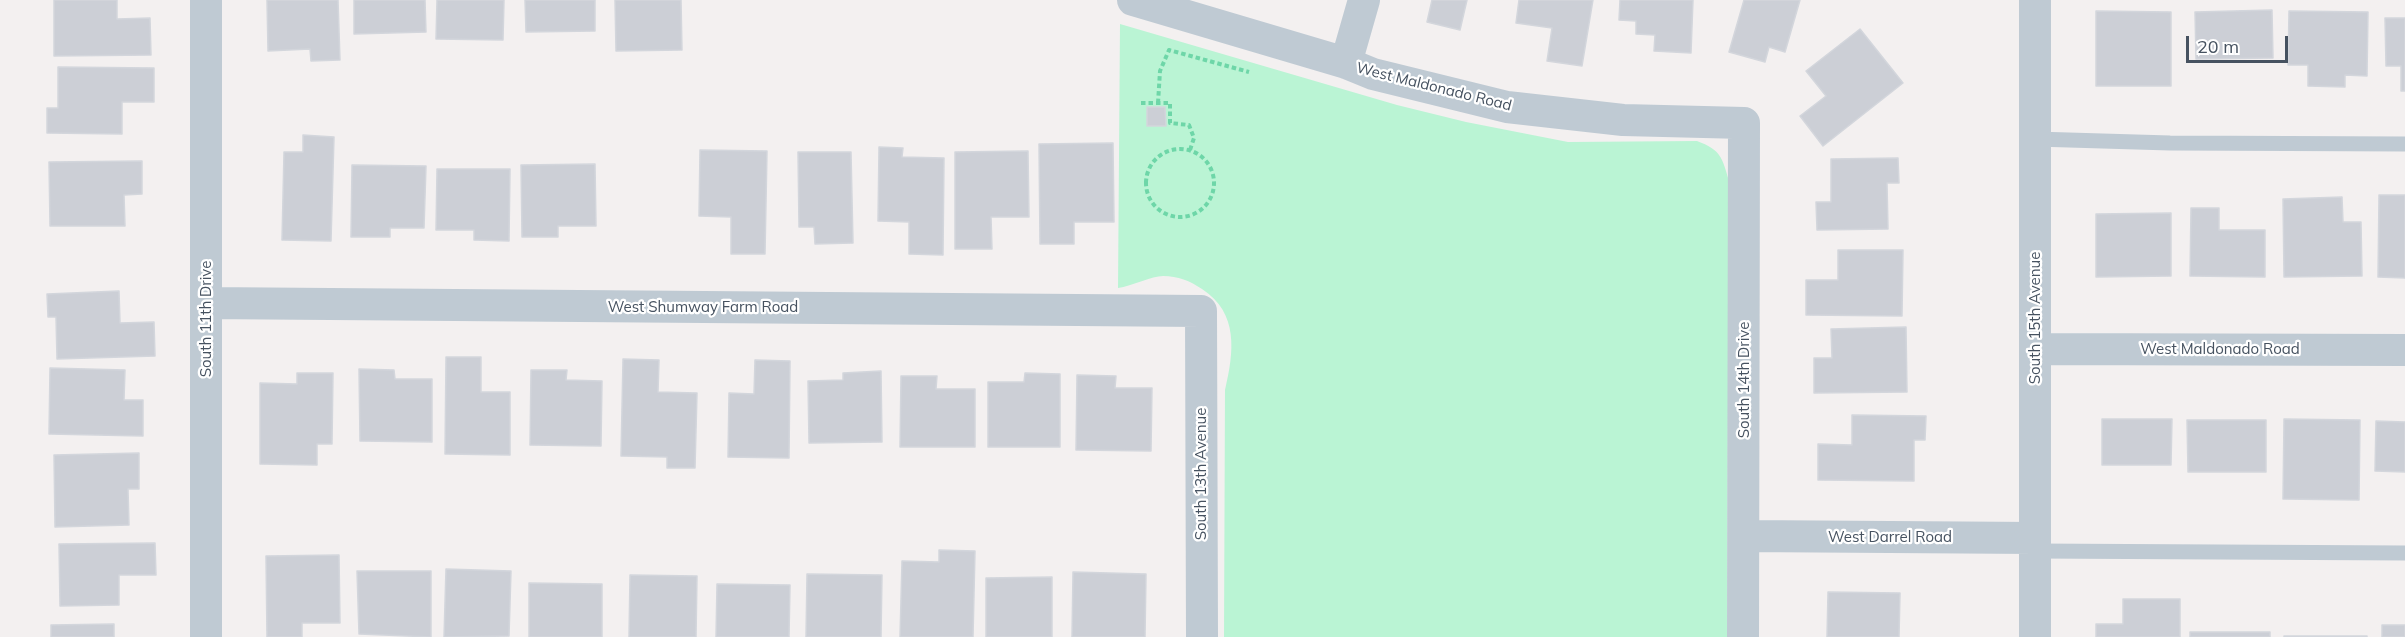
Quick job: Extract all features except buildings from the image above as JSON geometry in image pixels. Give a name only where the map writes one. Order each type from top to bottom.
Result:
[{"type":"street","name":"South 11th Drive","points":[[206,0],[206,637]]},
{"type":"street","name":"West Maldonado Road","points":[[1133,0],[1346,63],[1373,74],[1507,107],[1623,120],[1744,123]]},
{"type":"street","points":[[1346,63],[1365,0]]},
{"type":"street","name":"South 15th Avenue","points":[[2035,0],[2035,637]]},
{"type":"street","name":"South 14th Drive","points":[[1743,637],[1744,123]]},
{"type":"street","name":"West Shumway Farm Road","points":[[206,303],[1201,311]]},
{"type":"street","name":"South 13th Avenue","points":[[1201,311],[1202,637]]},
{"type":"street","name":"West Maldonado Road","points":[[2035,349],[2405,350]]},
{"type":"street","name":"West Darrel Road","points":[[1744,536],[2035,545]]},
{"type":"lane","points":[[2035,139],[2170,143],[2405,144]]},
{"type":"lane","points":[[2035,545],[2405,553]]},
{"type":"path","points":[[1158,103],[1160,71],[1169,50],[1253,72]]},
{"type":"path","points":[[1141,103],[1170,103],[1170,123],[1189,125],[1194,138],[1190,150]]},
{"type":"path","points":[[1175,149],[1190,150],[1204,158],[1212,170],[1215,186],[1210,201],[1200,212],[1185,218],[1170,217],[1156,209],[1147,196],[1145,181],[1150,166],[1160,155],[1175,149]]},
{"type":"green space","points":[[1120,24],[1397,105],[1466,122],[1568,142],[1697,141],[1716,151],[1722,160],[1729,181],[1727,637],[1224,637],[1225,390],[1230,362],[1231,334],[1228,321],[1214,299],[1188,281],[1163,276],[1118,288]]}]
